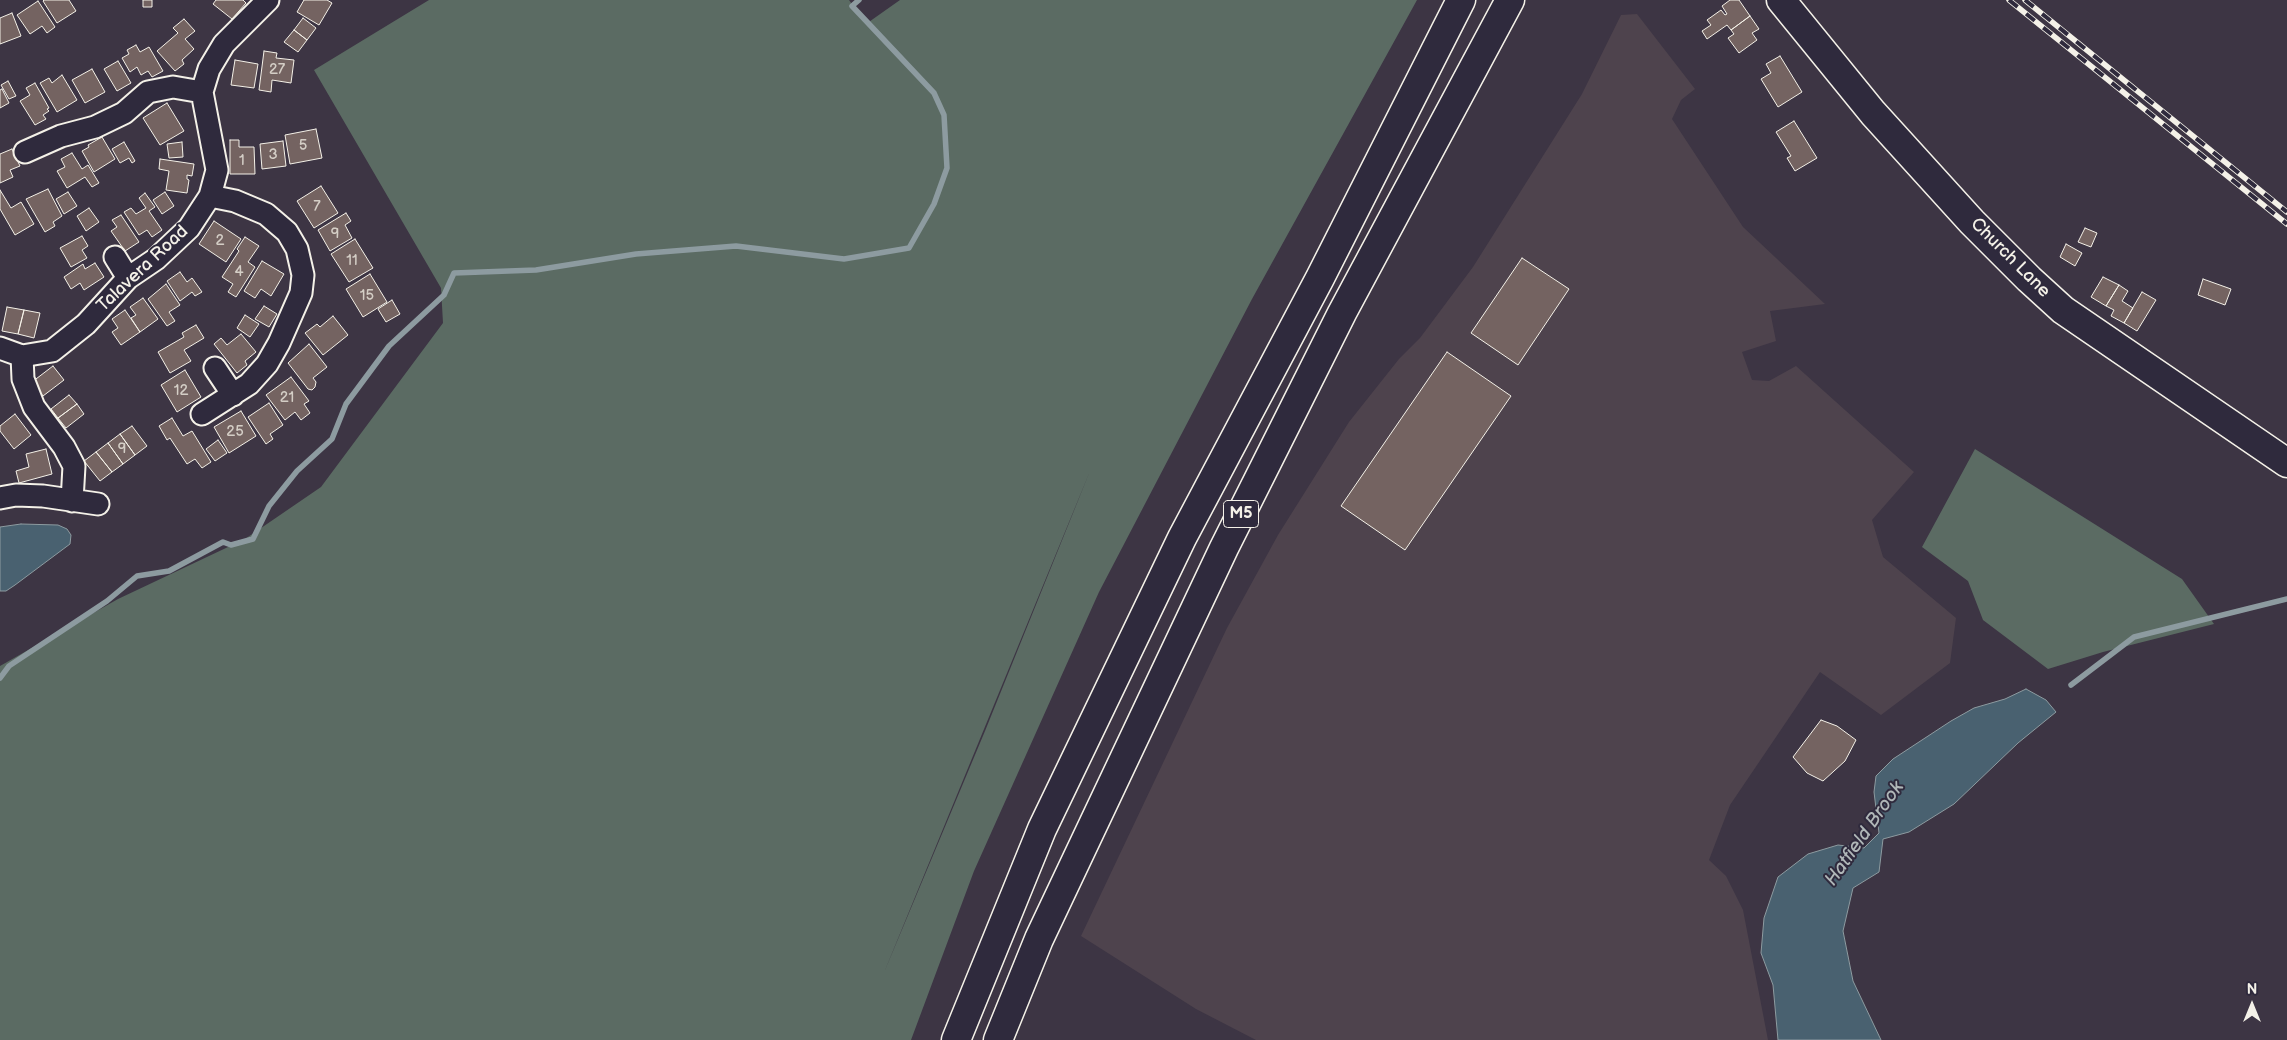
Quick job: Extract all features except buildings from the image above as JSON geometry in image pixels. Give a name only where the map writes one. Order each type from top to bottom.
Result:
[{"type":"main road","name":"M5","points":[[956,1040],[1042,829],[1182,538],[1325,270],[1461,0]]},
{"type":"main road","name":"M5","points":[[998,1040],[1039,939],[1224,548],[1342,313],[1510,0]]},
{"type":"main road","name":"Church Lane","points":[[1781,0],[1880,121],[1972,222],[2029,279],[2063,310],[2287,463]]},
{"type":"street","name":"Talavera Road","points":[[0,348],[22,356],[52,351],[86,324],[128,278],[156,259],[189,228],[210,196],[217,170],[202,92],[209,69],[224,44],[268,0]]},
{"type":"street","points":[[25,152],[61,136],[95,127],[124,113],[148,92],[173,87],[202,92]]},
{"type":"street","points":[[202,414],[233,396],[249,384],[271,357],[301,293],[303,275],[297,249],[287,232],[266,214],[235,202],[210,196]]},
{"type":"street","points":[[115,257],[128,278]]},
{"type":"street","points":[[22,356],[23,379],[34,407],[64,447],[74,466],[72,501]]},
{"type":"street","points":[[214,368],[233,396]]},
{"type":"street","points":[[0,498],[16,495],[43,496],[98,504]]},
{"type":"shaded area","points":[[1637,14],[1695,89],[1681,100],[1672,119],[1743,227],[1825,304],[1770,311],[1776,341],[1742,352],[1752,380],[1769,381],[1796,366],[1914,472],[1872,520],[1883,557],[1956,618],[1950,663],[1881,715],[1820,672],[1730,805],[1709,860],[1726,876],[1743,910],[1768,1040],[1256,1040],[1196,1009],[1081,936],[1227,628],[1278,535],[1349,422],[1399,359],[1420,338],[1473,267],[1582,94],[1621,15]]},
{"type":"green space","points":[[429,0],[849,0],[866,24],[900,0],[1417,0],[1252,299],[1099,592],[974,871],[911,1040],[0,1040],[0,666],[118,599],[245,539],[321,487],[443,323],[441,288],[314,70]],"holes":[[[1090,471],[985,731],[883,975]]]},
{"type":"green space","points":[[1975,449],[2182,579],[2214,624],[2103,652],[2048,669],[1983,620],[1968,581],[1922,547]]},
{"type":"water","points":[[21,524],[58,525],[67,529],[71,535],[70,544],[15,585],[6,591],[0,591],[0,527]]},
{"type":"water","points":[[2026,689],[2046,700],[2056,712],[2018,743],[1954,804],[1909,832],[1883,839],[1879,872],[1853,888],[1843,931],[1853,981],[1881,1040],[1778,1040],[1773,985],[1761,953],[1764,918],[1778,877],[1808,854],[1838,845],[1864,848],[1879,833],[1874,792],[1876,776],[1893,759],[1974,708],[2005,699]]},
{"type":"waterway","points":[[0,678],[9,666],[107,601],[137,576],[169,571],[223,542],[231,545],[253,539],[269,506],[297,471],[332,439],[346,404],[389,346],[444,295],[454,273],[536,270],[636,254],[736,246],[844,259],[909,248],[934,204],[947,168],[944,115],[934,93],[852,6],[859,0]]},
{"type":"waterway","points":[[2071,685],[2134,637],[2287,599]]},
{"type":"railway","points":[[2009,0],[2287,224]]},
{"type":"railway","points":[[2025,0],[2287,212]]},
{"type":"water label","name":"Hatfield Brook","points":[[1865,834]]}]
